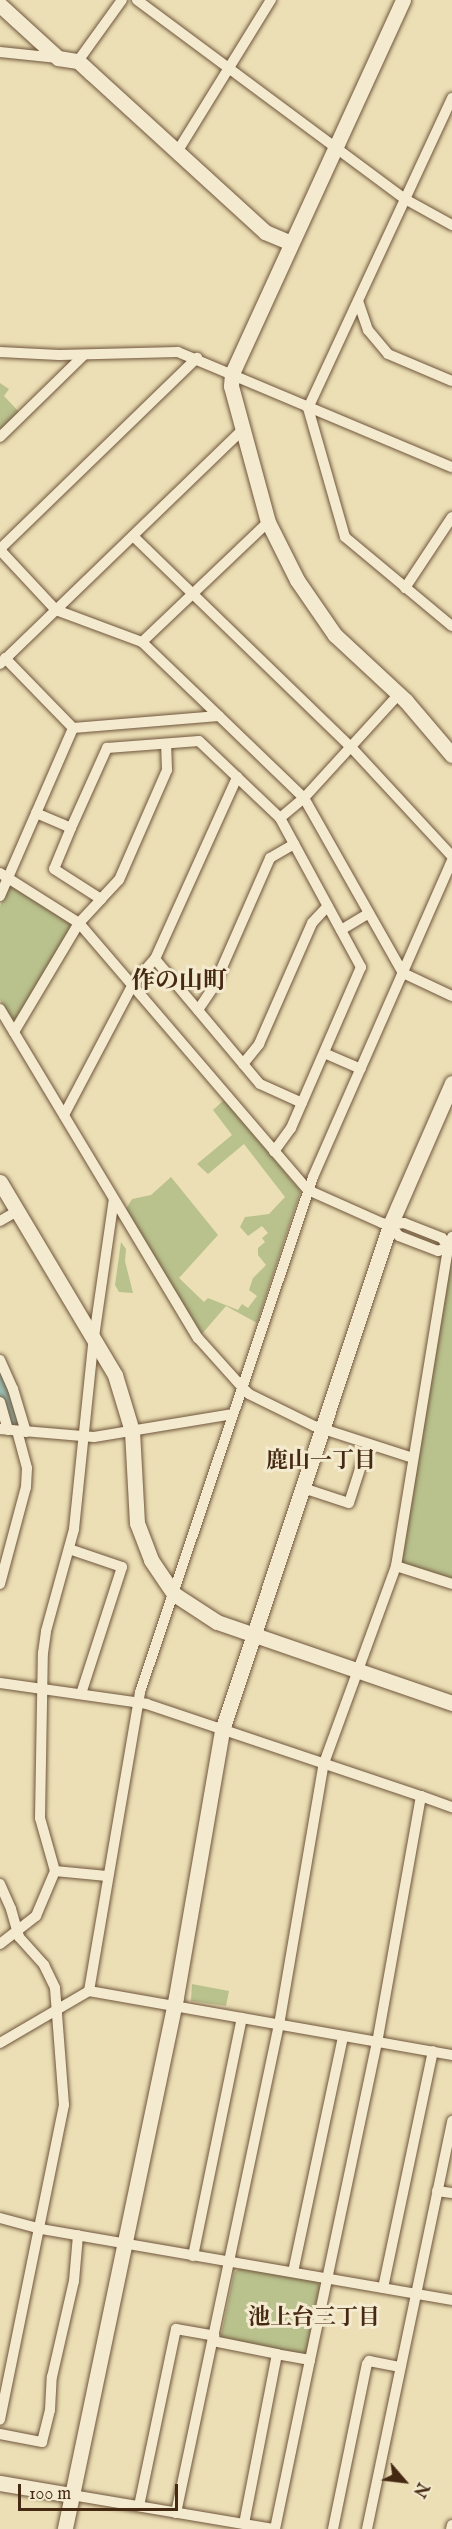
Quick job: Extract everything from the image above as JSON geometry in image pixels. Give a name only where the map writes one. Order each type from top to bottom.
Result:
[{"type":"street","points":[[78,61],[122,0]]},
{"type":"street","points":[[137,0],[405,199],[452,225]]},
{"type":"street","points":[[177,152],[271,0]]},
{"type":"street","points":[[403,0],[232,374],[231,386],[268,522],[297,580],[335,635],[399,694],[452,754]]},
{"type":"street","points":[[0,5],[58,58]]},
{"type":"street","points":[[0,52],[78,61],[265,232],[291,243]]},
{"type":"street","points":[[452,98],[308,408],[345,537],[452,626]]},
{"type":"street","points":[[358,301],[368,330],[388,354],[452,381]]},
{"type":"street","points":[[0,352],[84,355],[178,352],[197,358],[308,408],[452,467]]},
{"type":"street","points":[[0,437],[84,355]]},
{"type":"street","points":[[197,358],[0,551],[56,610],[142,642],[304,798],[403,973],[452,996]]},
{"type":"street","points":[[219,716],[73,728],[3,661],[242,430]]},
{"type":"street","points":[[405,588],[452,516]]},
{"type":"street","points":[[142,642],[268,522]]},
{"type":"street","points":[[89,1991],[138,1702],[308,1190],[452,858],[350,746],[133,536]]},
{"type":"street","points":[[280,818],[304,798],[399,694]]},
{"type":"street","points":[[0,896],[4,875],[36,813],[73,728]]},
{"type":"street","points":[[101,899],[54,868],[106,748],[199,741],[280,818],[361,967],[291,1128],[274,1151]]},
{"type":"street","points":[[14,1032],[79,922],[119,880],[167,770],[166,744]]},
{"type":"street","points":[[64,1116],[133,984],[155,959],[237,777]]},
{"type":"street","points":[[36,813],[71,828]]},
{"type":"street","points":[[198,1010],[213,988],[270,858],[294,844]]},
{"type":"street","points":[[4,875],[79,922],[308,1190],[390,1226],[399,1236],[438,1251],[450,1242]]},
{"type":"street","points":[[243,1064],[258,1044],[312,923],[328,906]]},
{"type":"street","points":[[341,930],[368,914]]},
{"type":"street","points":[[155,959],[260,1084],[302,1103]]},
{"type":"street","points":[[0,1009],[198,1338],[243,1388],[249,1394],[322,1428],[413,1458]]},
{"type":"street","points":[[324,1053],[361,1069]]},
{"type":"street","points":[[65,2529],[174,2007],[222,1730],[390,1226],[452,1083]]},
{"type":"street","points":[[0,1182],[115,1375],[132,1431],[137,1523],[151,1560],[174,1594],[217,1622],[452,1703]]},
{"type":"street","points":[[0,1944],[17,1932],[39,1911],[55,1871],[40,1818],[42,1689],[46,1631],[69,1549],[79,1494],[94,1337],[114,1199]]},
{"type":"street","points":[[0,1221],[17,1211]]},
{"type":"street","points":[[176,2513],[279,2025],[324,1763],[396,1566],[450,1242]]},
{"type":"street","points":[[0,1360],[13,1389],[13,1430]]},
{"type":"street","points":[[0,1402],[27,1468],[26,1487],[0,1584]]},
{"type":"street","points":[[13,1430],[84,1437],[233,1414]]},
{"type":"street","points":[[303,1488],[349,1503],[368,1444]]},
{"type":"street","points":[[69,1549],[122,1567],[81,1694]]},
{"type":"street","points":[[396,1566],[452,1584]]},
{"type":"street","points":[[0,1683],[138,1702],[452,1807]]},
{"type":"street","points":[[0,2483],[274,2529],[377,2042],[421,1796]]},
{"type":"street","points":[[55,1871],[107,1876]]},
{"type":"street","points":[[0,1884],[17,1932],[49,1974],[55,1988],[64,2105],[0,2420]]},
{"type":"street","points":[[0,2043],[89,1991],[452,2055]]},
{"type":"street","points":[[193,2256],[242,2018]]},
{"type":"street","points":[[293,2272],[343,2037]]},
{"type":"street","points":[[383,2288],[433,2051]]},
{"type":"street","points":[[368,2529],[437,2191],[449,2147],[452,2121]]},
{"type":"street","points":[[437,2191],[452,2193]]},
{"type":"street","points":[[0,2218],[40,2229],[452,2301]]},
{"type":"street","points":[[0,2434],[42,2442],[50,2410],[52,2377],[74,2281],[78,2235]]},
{"type":"street","points":[[139,2506],[176,2329],[310,2360]]},
{"type":"street","points":[[244,2523],[277,2354]]},
{"type":"street","points":[[333,2529],[367,2364],[369,2361],[400,2367]]},
{"type":"green space","points":[[0,383],[9,389],[4,396],[20,413],[0,432]]},
{"type":"green space","points":[[13,886],[70,922],[71,927],[17,1019],[12,1019],[0,1000],[0,906],[8,888]]},
{"type":"green space","points":[[224,1100],[300,1193],[257,1323],[226,1306],[201,1335],[126,1209],[132,1199],[151,1195],[171,1177],[218,1235],[179,1278],[204,1302],[208,1298],[238,1310],[242,1304],[248,1308],[257,1296],[249,1290],[253,1278],[266,1265],[258,1255],[258,1248],[265,1242],[262,1238],[268,1233],[262,1226],[248,1236],[240,1227],[245,1217],[269,1214],[285,1197],[244,1144],[208,1174],[197,1164],[232,1135],[213,1110]]},
{"type":"green space","points":[[121,1242],[126,1249],[125,1261],[133,1293],[119,1292],[115,1285]]},
{"type":"green space","points":[[452,1250],[452,1580],[405,1565],[401,1561]]},
{"type":"green space","points":[[192,1984],[229,1991],[226,2006],[191,2001]]},
{"type":"green space","points":[[240,2268],[315,2280],[320,2287],[307,2351],[303,2356],[224,2340],[221,2336],[234,2273]]},
{"type":"waterway","points":[[0,1381],[14,1422]]},
{"type":"district","name":"作の山町","points":[[179,982]]},
{"type":"district","name":"鹿山一丁目","points":[[321,1462]]},
{"type":"district","name":"池上台三丁目","points":[[314,2319]]}]
